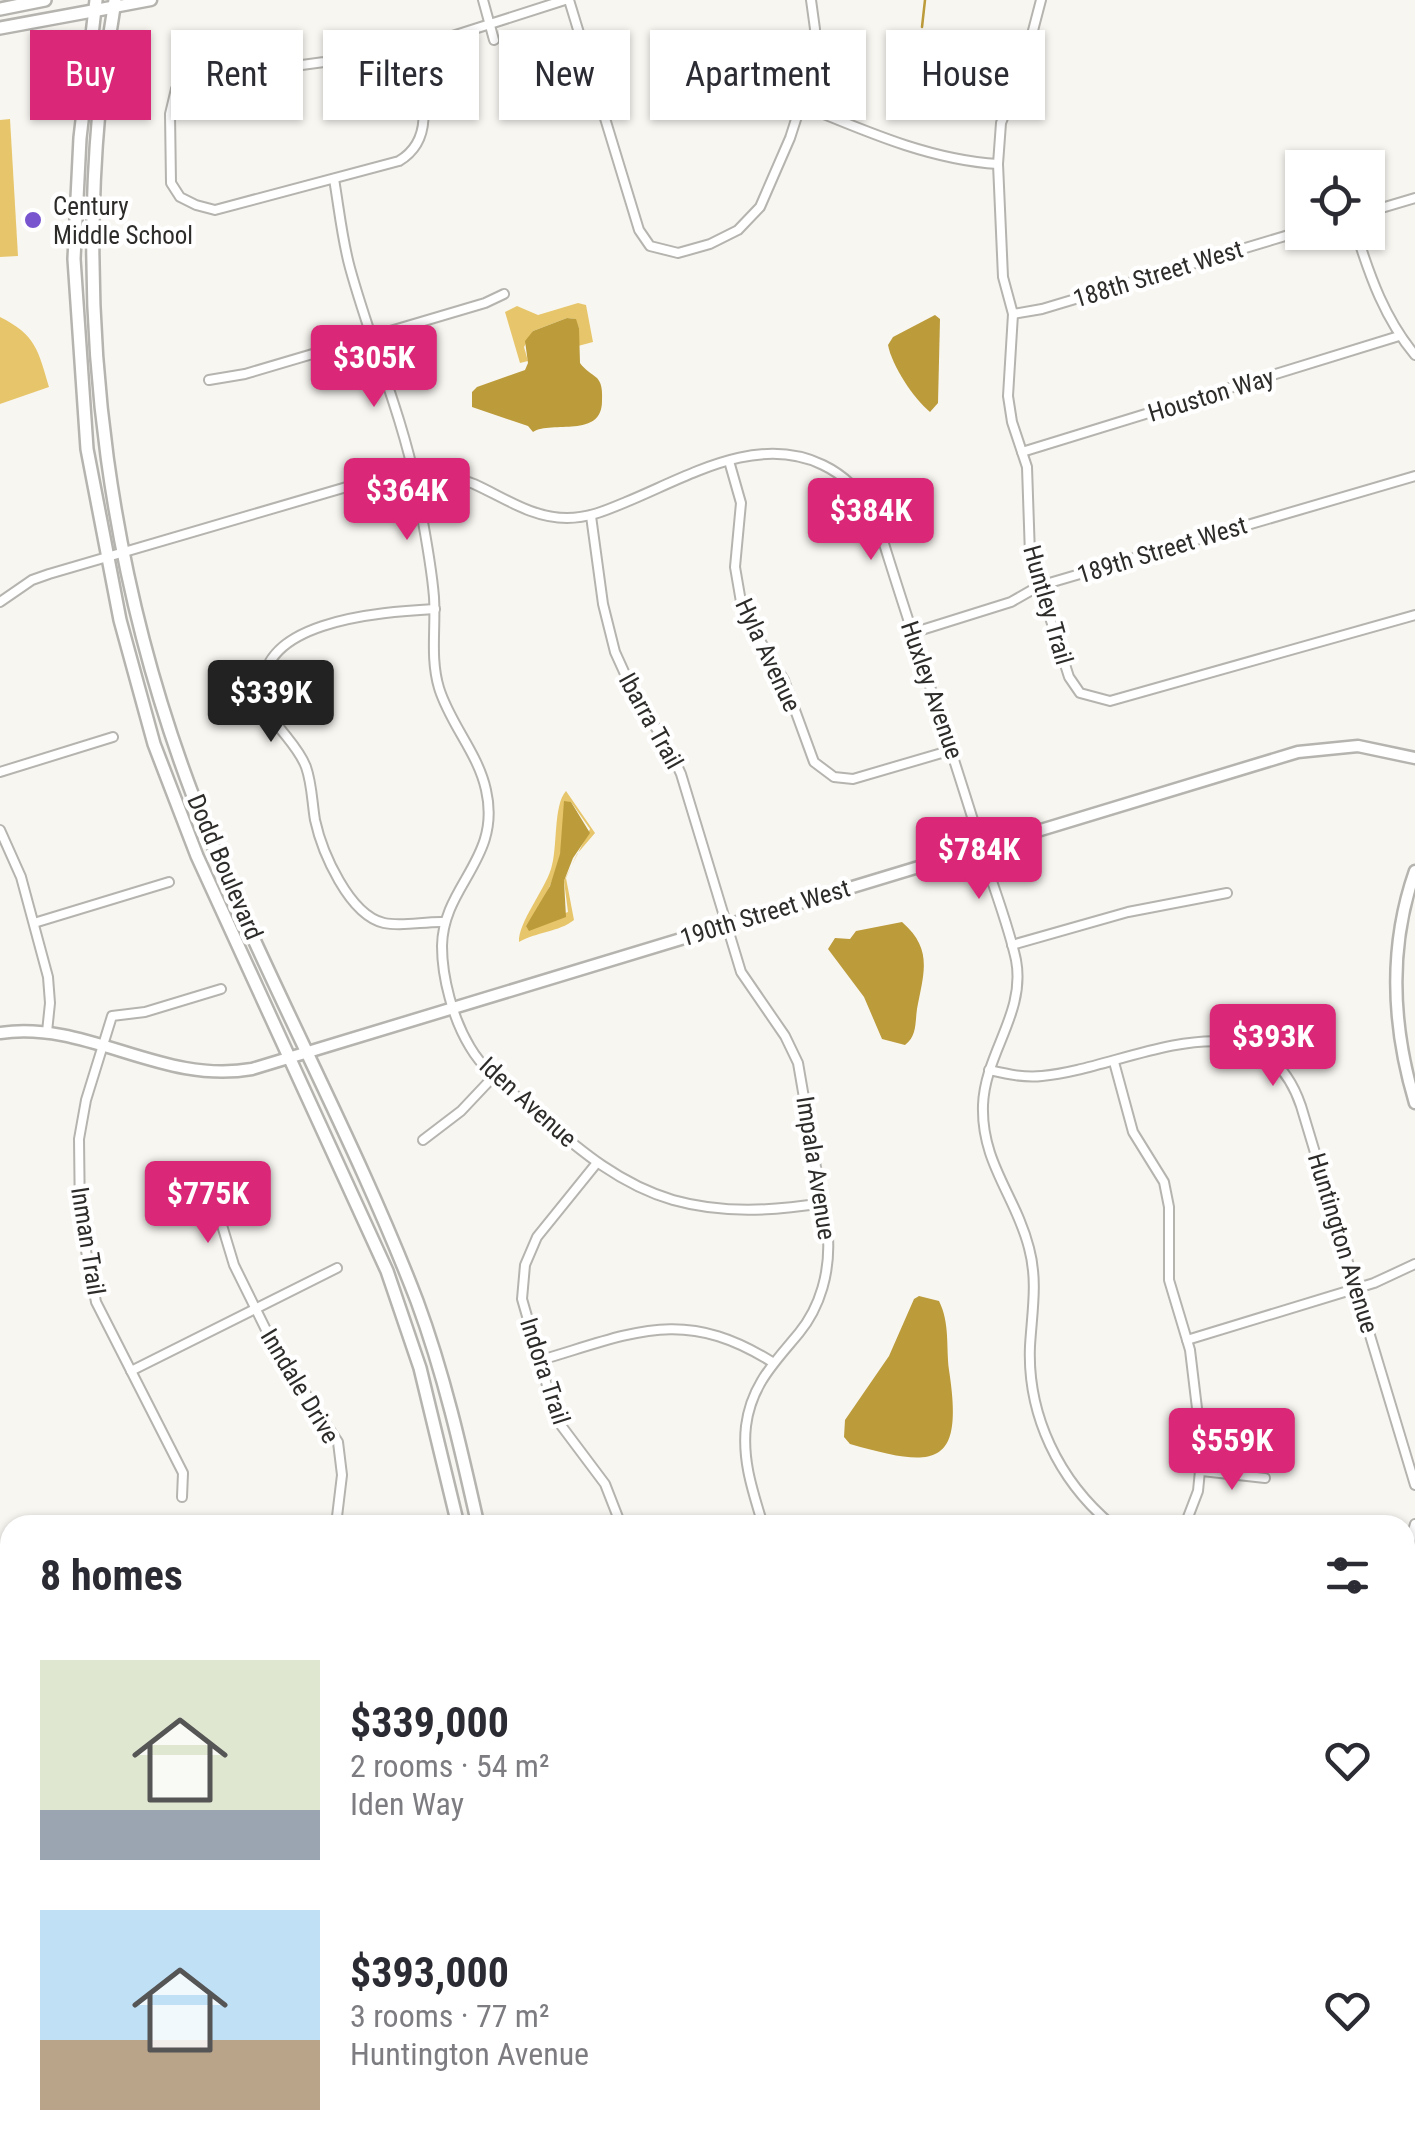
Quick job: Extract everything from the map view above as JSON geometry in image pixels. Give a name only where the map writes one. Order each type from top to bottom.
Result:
[{"type":"main road","points":[[0,9],[45,0]]},
{"type":"main road","points":[[0,28],[115,3]]},
{"type":"main road","name":"Dodd Boulevard","points":[[115,3],[96,135],[95,306],[102,418],[123,551],[149,663],[188,783],[215,850],[417,1302],[452,1410],[476,1515]]},
{"type":"main road","name":"Dodd Boulevard","points":[[95,5],[80,138],[74,259],[87,449],[132,668],[154,744],[197,856],[387,1271],[420,1368],[456,1515]]},
{"type":"street","points":[[115,3],[151,0]]},
{"type":"street","points":[[482,0],[494,40]]},
{"type":"street","points":[[470,30],[567,0],[639,230],[657,250],[678,253],[710,244],[738,230],[766,194],[796,120]]},
{"type":"street","points":[[811,0],[815,30]]},
{"type":"street","name":"Huntley Trail","points":[[1042,0],[1002,123],[998,164],[1006,289],[1013,314],[1008,396],[1030,490],[1030,555],[1072,686],[1092,699],[1110,702],[1415,614]]},
{"type":"street","points":[[323,62],[183,81],[176,89],[170,114],[170,182],[180,198],[216,210],[399,161],[421,141],[424,120]]},
{"type":"street","points":[[839,120],[888,140],[971,163],[998,164]]},
{"type":"street","name":"Iden Avenue","points":[[334,179],[350,266],[412,472],[434,609],[438,685],[448,713],[480,770],[489,812],[480,858],[445,922],[443,963],[470,1047],[494,1076],[596,1164],[641,1188],[688,1203],[760,1211],[823,1203]]},
{"type":"street","points":[[1385,207],[1415,198]]},
{"type":"street","name":"188th Street West","points":[[1013,314],[1042,309],[1285,236]]},
{"type":"street","points":[[1362,250],[1377,294],[1399,336],[1415,355]]},
{"type":"street","points":[[209,380],[233,378],[504,294]]},
{"type":"street","name":"Houston Way","points":[[1022,452],[1399,336]]},
{"type":"street","name":"Huxley Avenue","points":[[0,602],[32,580],[106,556],[375,478],[412,472],[462,479],[508,502],[564,518],[591,516],[728,460],[761,453],[792,454],[822,464],[848,482],[878,524],[1012,946],[1018,998],[989,1070],[983,1108],[987,1146],[1024,1229],[1033,1267],[1030,1365],[1037,1410],[1068,1477],[1103,1515]]},
{"type":"street","name":"Hyla Avenue","points":[[728,460],[741,504],[735,567],[741,602],[784,680],[814,762],[828,775],[853,779],[952,750]]},
{"type":"street","name":"189th Street West","points":[[912,633],[1011,602],[1040,586],[1415,476]]},
{"type":"street","name":"Ibarra Trail","points":[[591,516],[603,604],[615,652],[635,696],[675,760],[726,924]]},
{"type":"street","points":[[434,609],[368,614],[300,634],[280,648],[271,661],[264,690],[272,716],[303,760],[320,837],[352,901],[367,916],[386,923],[445,922]]},
{"type":"street","points":[[0,772],[114,737]]},
{"type":"street","name":"190th Street West","points":[[0,1033],[47,1032],[200,1072],[245,1070],[1311,749],[1370,747],[1415,758]]},
{"type":"street","points":[[0,830],[22,877],[48,977],[47,1032]]},
{"type":"street","points":[[1415,871],[1402,920],[1396,972],[1398,1038],[1415,1103]]},
{"type":"street","points":[[34,922],[168,882]]},
{"type":"street","points":[[1012,946],[1128,912],[1227,894]]},
{"type":"street","name":"Impala Avenue","points":[[726,924],[744,978],[785,1036],[798,1063],[828,1246],[821,1292],[802,1330],[772,1362],[754,1393],[745,1430],[747,1467],[761,1515]]},
{"type":"street","points":[[104,1046],[112,1016],[144,1012],[222,990]]},
{"type":"street","name":"Huntington Avenue","points":[[989,1070],[1038,1077],[1212,1039],[1239,1042],[1272,1060],[1297,1095],[1415,1485]]},
{"type":"street","name":"Inman Trail","points":[[104,1046],[86,1100],[79,1139],[80,1220],[96,1302],[183,1473],[182,1497]]},
{"type":"street","points":[[1114,1062],[1133,1132],[1158,1170],[1167,1196],[1169,1280],[1188,1340],[1201,1432],[1202,1472],[1190,1515]]},
{"type":"street","points":[[423,1140],[461,1111],[494,1076]]},
{"type":"street","name":"Indora Trail","points":[[596,1164],[543,1228],[525,1265],[523,1305],[557,1420],[606,1484],[618,1515]]},
{"type":"street","name":"Inndale Drive","points":[[222,1175],[217,1202],[234,1265],[287,1368],[338,1442],[342,1465],[337,1515]]},
{"type":"street","points":[[1188,1340],[1356,1288],[1415,1264]]},
{"type":"street","points":[[131,1371],[338,1268]]},
{"type":"street","points":[[541,1360],[639,1331],[671,1328],[720,1336],[772,1362]]},
{"type":"street","points":[[1202,1472],[1265,1478]]},
{"type":"shaded area","points":[[10,119],[18,256],[0,257],[0,120]]},
{"type":"shaded area","points":[[578,303],[586,305],[593,342],[578,346],[579,328],[575,319],[567,318],[533,331],[524,347],[528,361],[520,363],[505,312],[517,306],[538,315]]},
{"type":"shaded area","points":[[935,315],[940,319],[938,403],[930,412],[904,382],[888,345],[893,337]]},
{"type":"shaded area","points":[[0,317],[21,330],[34,345],[49,387],[0,404]]},
{"type":"shaded area","points":[[567,318],[576,319],[579,328],[580,363],[601,386],[600,413],[594,420],[533,432],[528,426],[472,407],[472,392],[477,387],[525,370],[525,341],[533,331]]},
{"type":"shaded area","points":[[566,791],[595,833],[578,853],[590,829],[571,802],[556,870],[526,926],[568,912],[564,881],[572,866],[566,878],[574,920],[519,942],[523,926],[551,869]]},
{"type":"shaded area","points":[[564,801],[571,802],[590,833],[573,858],[564,881],[566,917],[529,931],[526,926],[550,886],[560,854]]},
{"type":"shaded area","points":[[902,922],[918,942],[924,962],[915,1029],[905,1045],[882,1039],[864,997],[828,949],[835,938],[850,939],[856,931]]},
{"type":"shaded area","points":[[919,1296],[939,1301],[945,1318],[953,1402],[947,1443],[938,1453],[924,1457],[904,1457],[850,1444],[844,1437],[845,1420],[889,1356],[914,1299]]},
{"type":"waterway","points":[[922,27],[925,0]]},
{"type":"place","name":"Century Middle School","points":[[33,220]]}]
